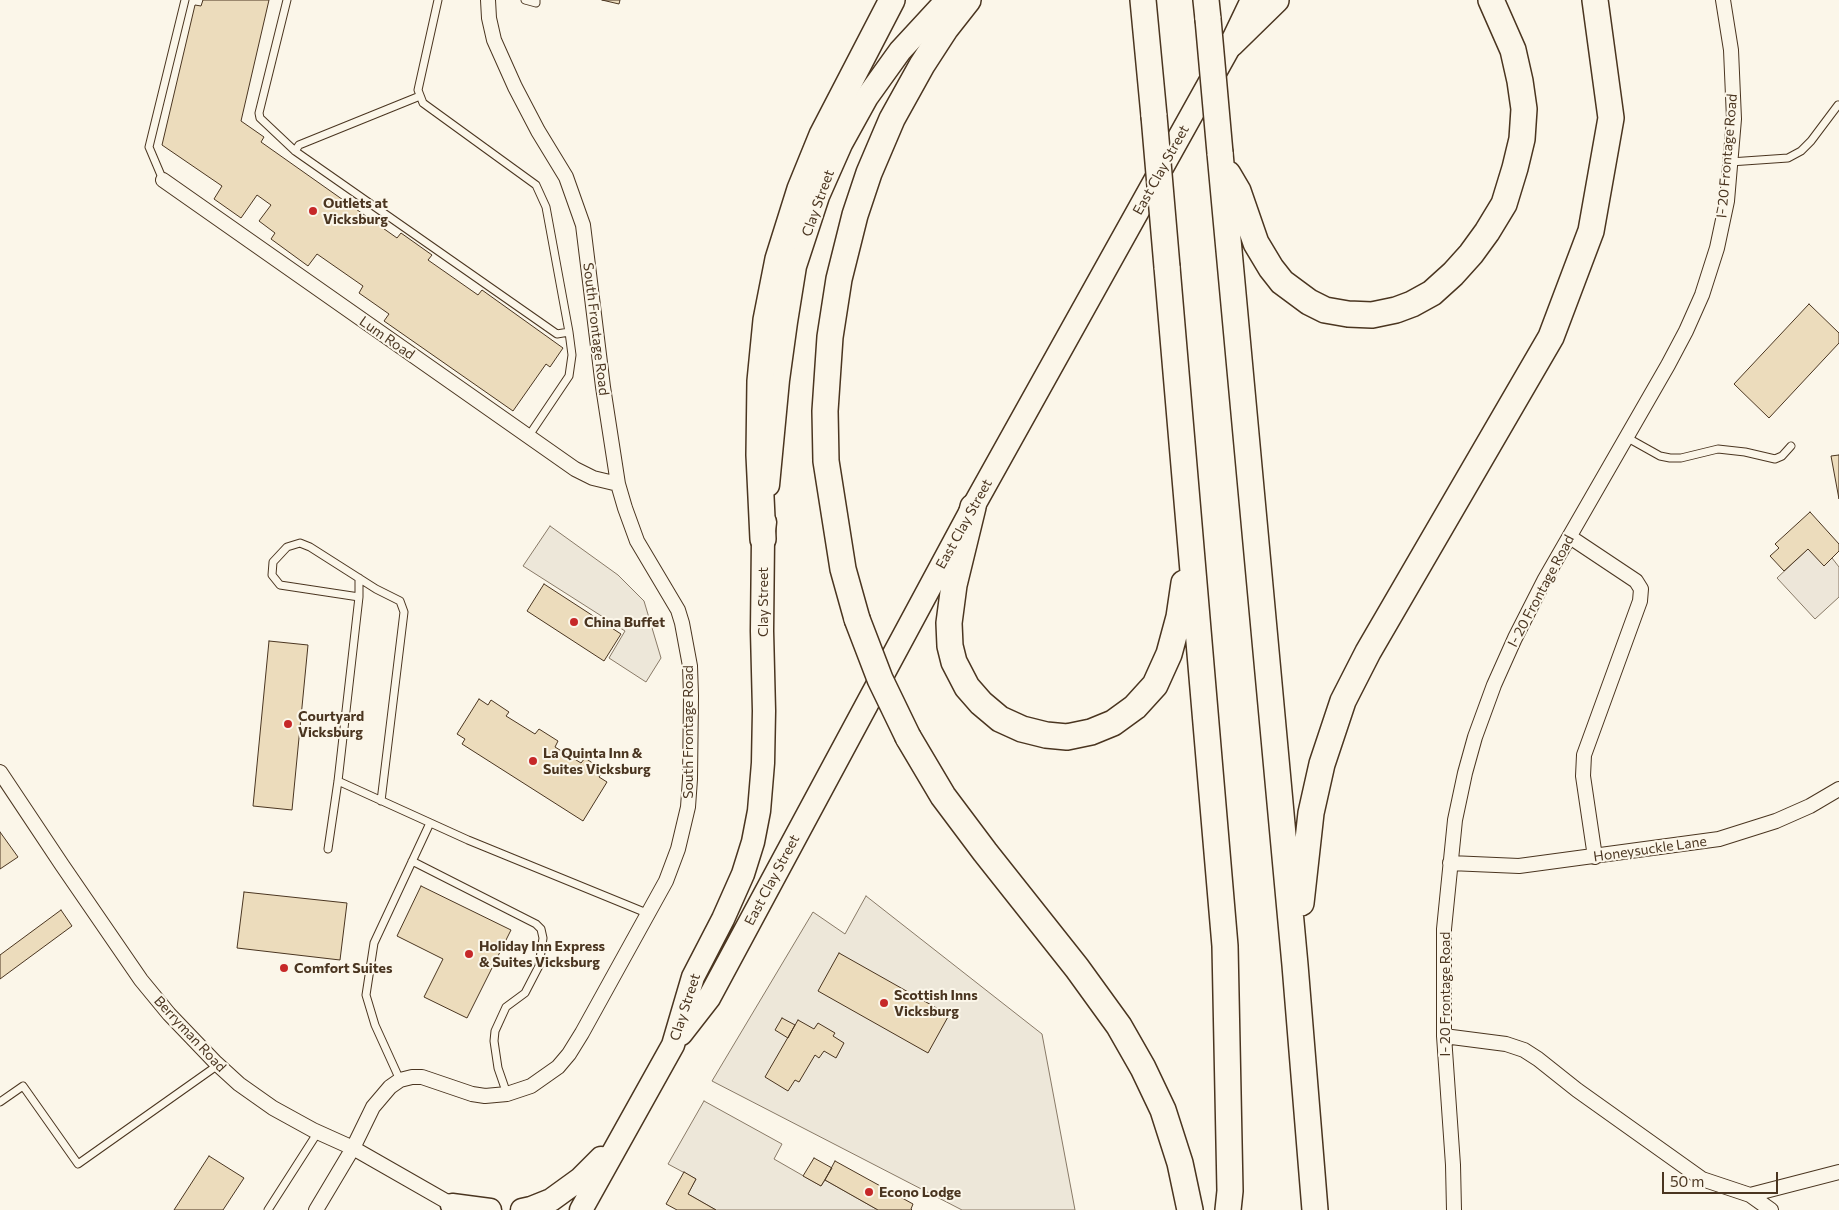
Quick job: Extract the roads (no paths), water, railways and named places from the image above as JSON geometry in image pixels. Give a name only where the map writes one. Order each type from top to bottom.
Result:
[{"type":"highway","points":[[763,539],[759,455],[760,381],[766,320],[778,259],[800,189],[822,135],[892,0]]},
{"type":"highway","points":[[968,0],[946,28],[922,65],[892,119],[869,173],[855,214],[839,278],[830,337],[826,392],[826,461],[843,569],[857,619],[880,679],[908,737],[943,796],[984,852],[1077,968],[1119,1026],[1143,1068],[1162,1110],[1180,1163],[1190,1210]]},
{"type":"highway","points":[[1143,0],[1225,946],[1230,1191],[1228,1210]]},
{"type":"highway","points":[[1232,44],[1276,0]]},
{"type":"highway","points":[[1220,157],[1238,191],[1256,243],[1271,268],[1282,282],[1309,302],[1325,310],[1348,314],[1372,315],[1396,310],[1432,293],[1471,254],[1504,204],[1522,139],[1524,109],[1520,81],[1513,50],[1492,0]]},
{"type":"highway","points":[[1295,965],[1311,813],[1322,764],[1343,701],[1368,652],[1551,337],[1591,231],[1611,118],[1596,0]]},
{"type":"highway","points":[[1207,9],[1295,965],[1315,1210]]},
{"type":"highway","points":[[973,507],[954,585],[948,623],[950,646],[954,662],[967,687],[981,703],[1000,719],[1022,729],[1046,736],[1067,737],[1091,732],[1113,723],[1136,707],[1155,685],[1169,654],[1179,617],[1190,539]]},
{"type":"main road","name":"Clay Street","points":[[581,1210],[673,1045],[692,977],[723,919],[743,874],[753,842],[759,811],[764,711],[762,631],[763,539],[778,380],[796,266],[818,196],[841,144],[867,97],[900,51],[947,0]]},
{"type":"main road","name":"East Clay Street","points":[[673,1045],[709,998],[973,507],[1232,44],[1252,0]]},
{"type":"main road","points":[[522,1210],[551,1200],[580,1179],[620,1140]]},
{"type":"main road","points":[[456,1207],[490,1210]]},
{"type":"street","name":"South Frontage Road","points":[[400,1080],[422,1077],[472,1094],[485,1096],[507,1094],[532,1086],[558,1067],[568,1054],[666,881],[678,849],[688,806],[691,725],[690,666],[682,623],[678,610],[637,541],[624,508],[618,484],[603,387],[583,225],[566,176],[538,131],[515,87],[494,40],[488,0]]},
{"type":"street","name":"I- 20 Frontage Road","points":[[1454,1210],[1453,1164],[1444,1036],[1444,929],[1454,820],[1475,738],[1494,685],[1515,638],[1545,580],[1668,365],[1702,296],[1717,248],[1727,201],[1734,118],[1734,88],[1727,19],[1723,0]]},
{"type":"street","name":"Lum Road","points":[[163,180],[575,469],[593,478],[618,484]]},
{"type":"street","points":[[1570,538],[1636,581],[1642,589],[1640,601],[1584,755],[1582,776],[1595,856]]},
{"type":"street","name":"Berryman Road","points":[[0,772],[141,980],[169,1014],[218,1065],[239,1084],[273,1108],[353,1148],[456,1207]]},
{"type":"street","name":"Honeysuckle Lane","points":[[1450,863],[1519,866],[1719,839],[1776,821],[1810,806],[1839,789]]},
{"type":"street","points":[[1444,1036],[1506,1044],[1524,1050],[1593,1102],[1702,1178],[1750,1195],[1771,1210]]},
{"type":"street","points":[[316,1210],[353,1148],[373,1107],[390,1087],[400,1080]]},
{"type":"street","points":[[1750,1195],[1838,1176]]},
{"type":"lane","points":[[163,180],[149,147],[185,0]]},
{"type":"lane","points":[[287,0],[259,113],[260,118],[295,151],[557,334],[569,332]]},
{"type":"lane","points":[[438,0],[418,90],[423,104],[536,184],[546,208],[552,235],[572,355],[569,376],[528,437]]},
{"type":"lane","points":[[525,0],[536,3],[536,0]]},
{"type":"lane","points":[[295,151],[299,145],[420,96]]},
{"type":"lane","points":[[1730,162],[1788,158],[1801,151],[1811,141],[1838,105]]},
{"type":"lane","points":[[1626,437],[1660,456],[1670,458],[1681,458],[1718,449],[1730,449],[1775,459],[1782,456],[1791,446]]},
{"type":"lane","points":[[359,597],[280,585],[272,575],[272,562],[287,547],[300,543],[400,601],[404,612],[381,801]]},
{"type":"lane","points":[[328,849],[338,782],[359,597],[359,578]]},
{"type":"lane","points":[[338,782],[468,840],[649,914]]},
{"type":"lane","points":[[400,1080],[374,1025],[366,996],[374,943],[430,823]]},
{"type":"lane","points":[[412,861],[536,924],[541,929],[543,938],[539,966],[525,993],[506,1006],[495,1031],[494,1041],[498,1068],[507,1094]]},
{"type":"lane","points":[[0,1102],[23,1086],[78,1164],[218,1065]]},
{"type":"lane","points":[[268,1210],[318,1132]]},
{"type":"place","name":"Outlets at Vicksburg","points":[[313,211]]},
{"type":"place","name":"China Buffet","points":[[574,622]]},
{"type":"place","name":"Courtyard Vicksburg","points":[[288,724]]},
{"type":"place","name":"La Quinta Inn & Suites Vicksburg","points":[[533,761]]},
{"type":"place","name":"Holiday Inn Express & Suites Vicksburg","points":[[469,954]]},
{"type":"place","name":"Comfort Suites","points":[[284,968]]},
{"type":"place","name":"Scottish Inns Vicksburg","points":[[884,1003]]},
{"type":"place","name":"Econo Lodge","points":[[869,1192]]}]
